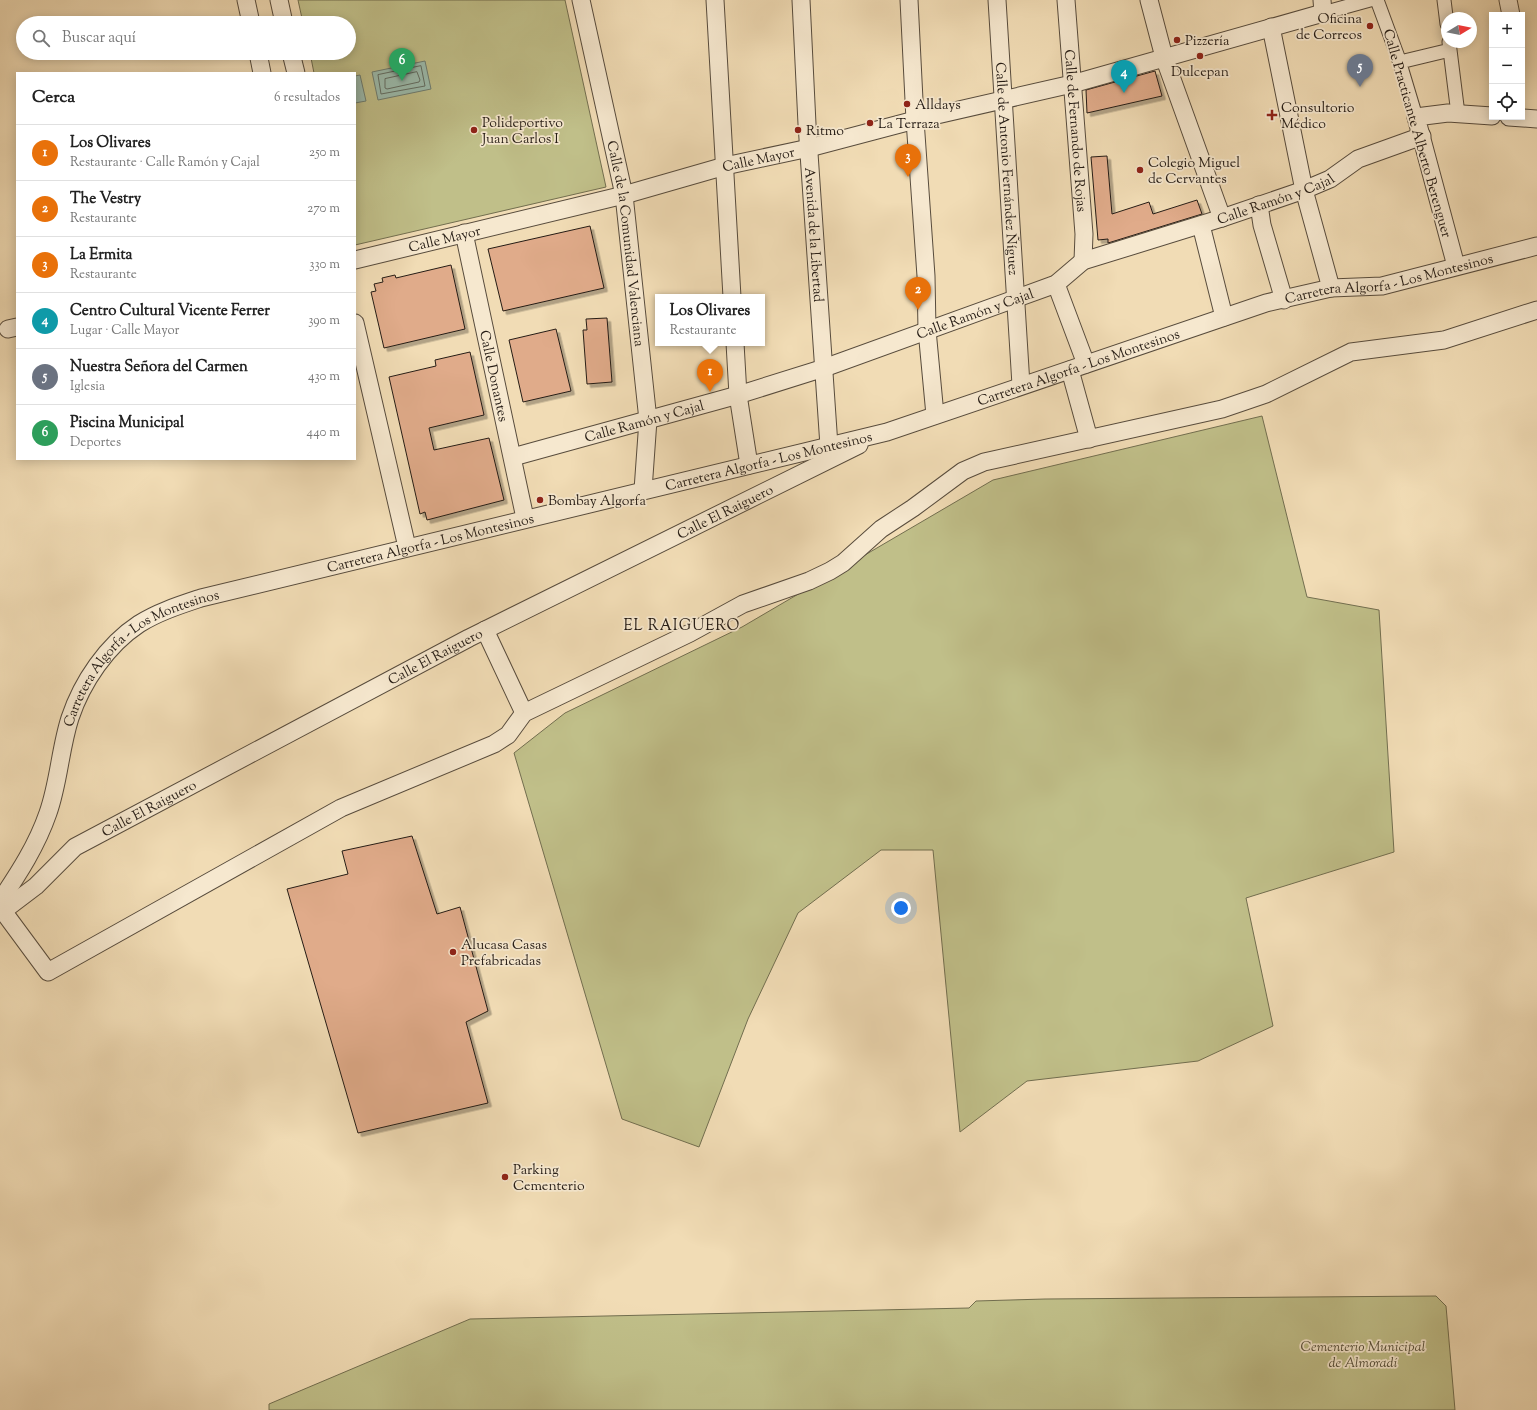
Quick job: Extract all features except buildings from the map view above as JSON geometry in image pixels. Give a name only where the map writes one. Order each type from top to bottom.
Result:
[{"type":"street","points":[[246,0],[249,16]]},
{"type":"street","points":[[279,0],[282,16]]},
{"type":"street","name":"Calle de la Comunidad Valenciana","points":[[581,0],[624,195],[648,420],[643,490]]},
{"type":"street","points":[[714,0],[732,294]]},
{"type":"street","name":"Avenida de la Libertad","points":[[801,0],[809,148],[829,446]]},
{"type":"street","points":[[909,0],[915,120],[926,276],[927,330],[935,415]]},
{"type":"street","name":"Calle de Antonio Fernández Ñíguez","points":[[997,0],[1021,385]]},
{"type":"street","name":"Calle de Fernando de Rojas","points":[[1066,0],[1084,234],[1083,261]]},
{"type":"street","points":[[1149,0],[1164,57],[1222,218]]},
{"type":"street","name":"Calle Mayor","points":[[356,260],[624,195],[724,166],[809,148],[915,120],[1072,84],[1271,27],[1322,6],[1370,0]]},
{"type":"street","name":"Calle Practicante Alberto Berenguer","points":[[1377,0],[1400,62],[1422,136],[1456,266]]},
{"type":"street","points":[[1444,0],[1446,12]]},
{"type":"street","points":[[1508,0],[1510,12]]},
{"type":"street","points":[[1271,27],[1304,190],[1331,288]]},
{"type":"street","points":[[1400,62],[1444,48]]},
{"type":"street","points":[[1450,48],[1458,114]]},
{"type":"street","points":[[259,60],[262,72]]},
{"type":"street","points":[[293,60],[296,72]]},
{"type":"street","points":[[1416,118],[1448,113],[1489,116]]},
{"type":"street","points":[[1525,118],[1537,119]]},
{"type":"street","name":"Calle Ramón y Cajal","points":[[513,457],[738,396],[824,368],[1056,284],[1083,261],[1201,225],[1304,190],[1330,179],[1358,159],[1422,136]]},
{"type":"street","points":[[1259,205],[1262,224],[1284,300]]},
{"type":"street","points":[[1201,225],[1224,317]]},
{"type":"street","name":"Calle Donantes","points":[[464,233],[525,518]]},
{"type":"street","name":"Carretera Algorfa - Los Montesinos","points":[[1,906],[21,870],[48,813],[70,718],[82,689],[103,658],[117,642],[145,621],[168,610],[201,598],[407,547],[887,432],[1021,385],[1266,303],[1331,288],[1382,286],[1537,246]]},
{"type":"street","points":[[1056,284],[1078,367],[1089,439]]},
{"type":"street","points":[[1,906],[48,972],[340,808],[494,744],[508,735],[524,713],[690,633],[743,604],[809,581],[830,571],[843,563],[881,529],[963,471],[984,462],[1222,409],[1266,394],[1351,352],[1444,340],[1537,310]]},
{"type":"street","points":[[356,327],[407,547]]},
{"type":"street","points":[[735,346],[738,396],[749,465]]},
{"type":"street","name":"Calle El Raiguero","points":[[1,906],[36,886],[75,847],[485,630],[887,432]]},
{"type":"street","points":[[485,630],[524,713]]},
{"type":"green space","name":"Polideportivo Juan Carlos I","points":[[298,0],[565,0],[606,187],[356,245],[356,72],[314,72],[311,60],[356,60],[356,16],[301,16]]},
{"type":"green space","points":[[1262,416],[1307,597],[1379,610],[1394,852],[1246,898],[1273,1026],[1198,1061],[1027,1081],[960,1132],[933,850],[881,850],[798,913],[748,1019],[699,1147],[622,1119],[514,753],[565,713],[742,627],[993,480]]},
{"type":"green space","name":"Cementerio Municipal de Almoradí","points":[[1436,1296],[1446,1306],[1455,1410],[269,1410],[269,1404],[470,1319],[969,1308],[976,1301],[1045,1299]]},
{"type":"water","points":[[425,61],[431,89],[378,100],[372,72]]},
{"type":"water","points":[[360,75],[366,101],[356,103],[356,76]]},
{"type":"place","name":"Oficina de Correos","points":[[1370,26]]},
{"type":"place","name":"Pizzería","points":[[1177,40]]},
{"type":"place","name":"Dulcepan","points":[[1200,56]]},
{"type":"place","name":"Piscina Municipal","points":[[402,81]]},
{"type":"place","name":"Nuestra Señora del Carmen","points":[[1360,87]]},
{"type":"place","name":"Centro Cultural Vicente Ferrer","points":[[1124,93]]},
{"type":"place","name":"Alldays","points":[[907,104]]},
{"type":"place","name":"Consultorio Médico","points":[[1272,115]]},
{"type":"place","name":"La Terraza","points":[[870,123]]},
{"type":"place","name":"Polideportivo Juan Carlos I","points":[[474,130]]},
{"type":"place","name":"Ritmo","points":[[798,130]]},
{"type":"place","name":"Colegio Miguel de Cervantes","points":[[1140,170]]},
{"type":"place","name":"La Ermita","points":[[908,177]]},
{"type":"place","name":"The Vestry","points":[[918,310]]},
{"type":"place","name":"Los Olivares","points":[[710,392]]},
{"type":"place","name":"Bombay Algorfa","points":[[540,500]]},
{"type":"place","name":"Alucasa Casas Prefabricadas","points":[[453,952]]},
{"type":"place","name":"Parking Cementerio","points":[[505,1177]]},
{"type":"district","name":"EL RAIGUERO","points":[[682,625]]}]
